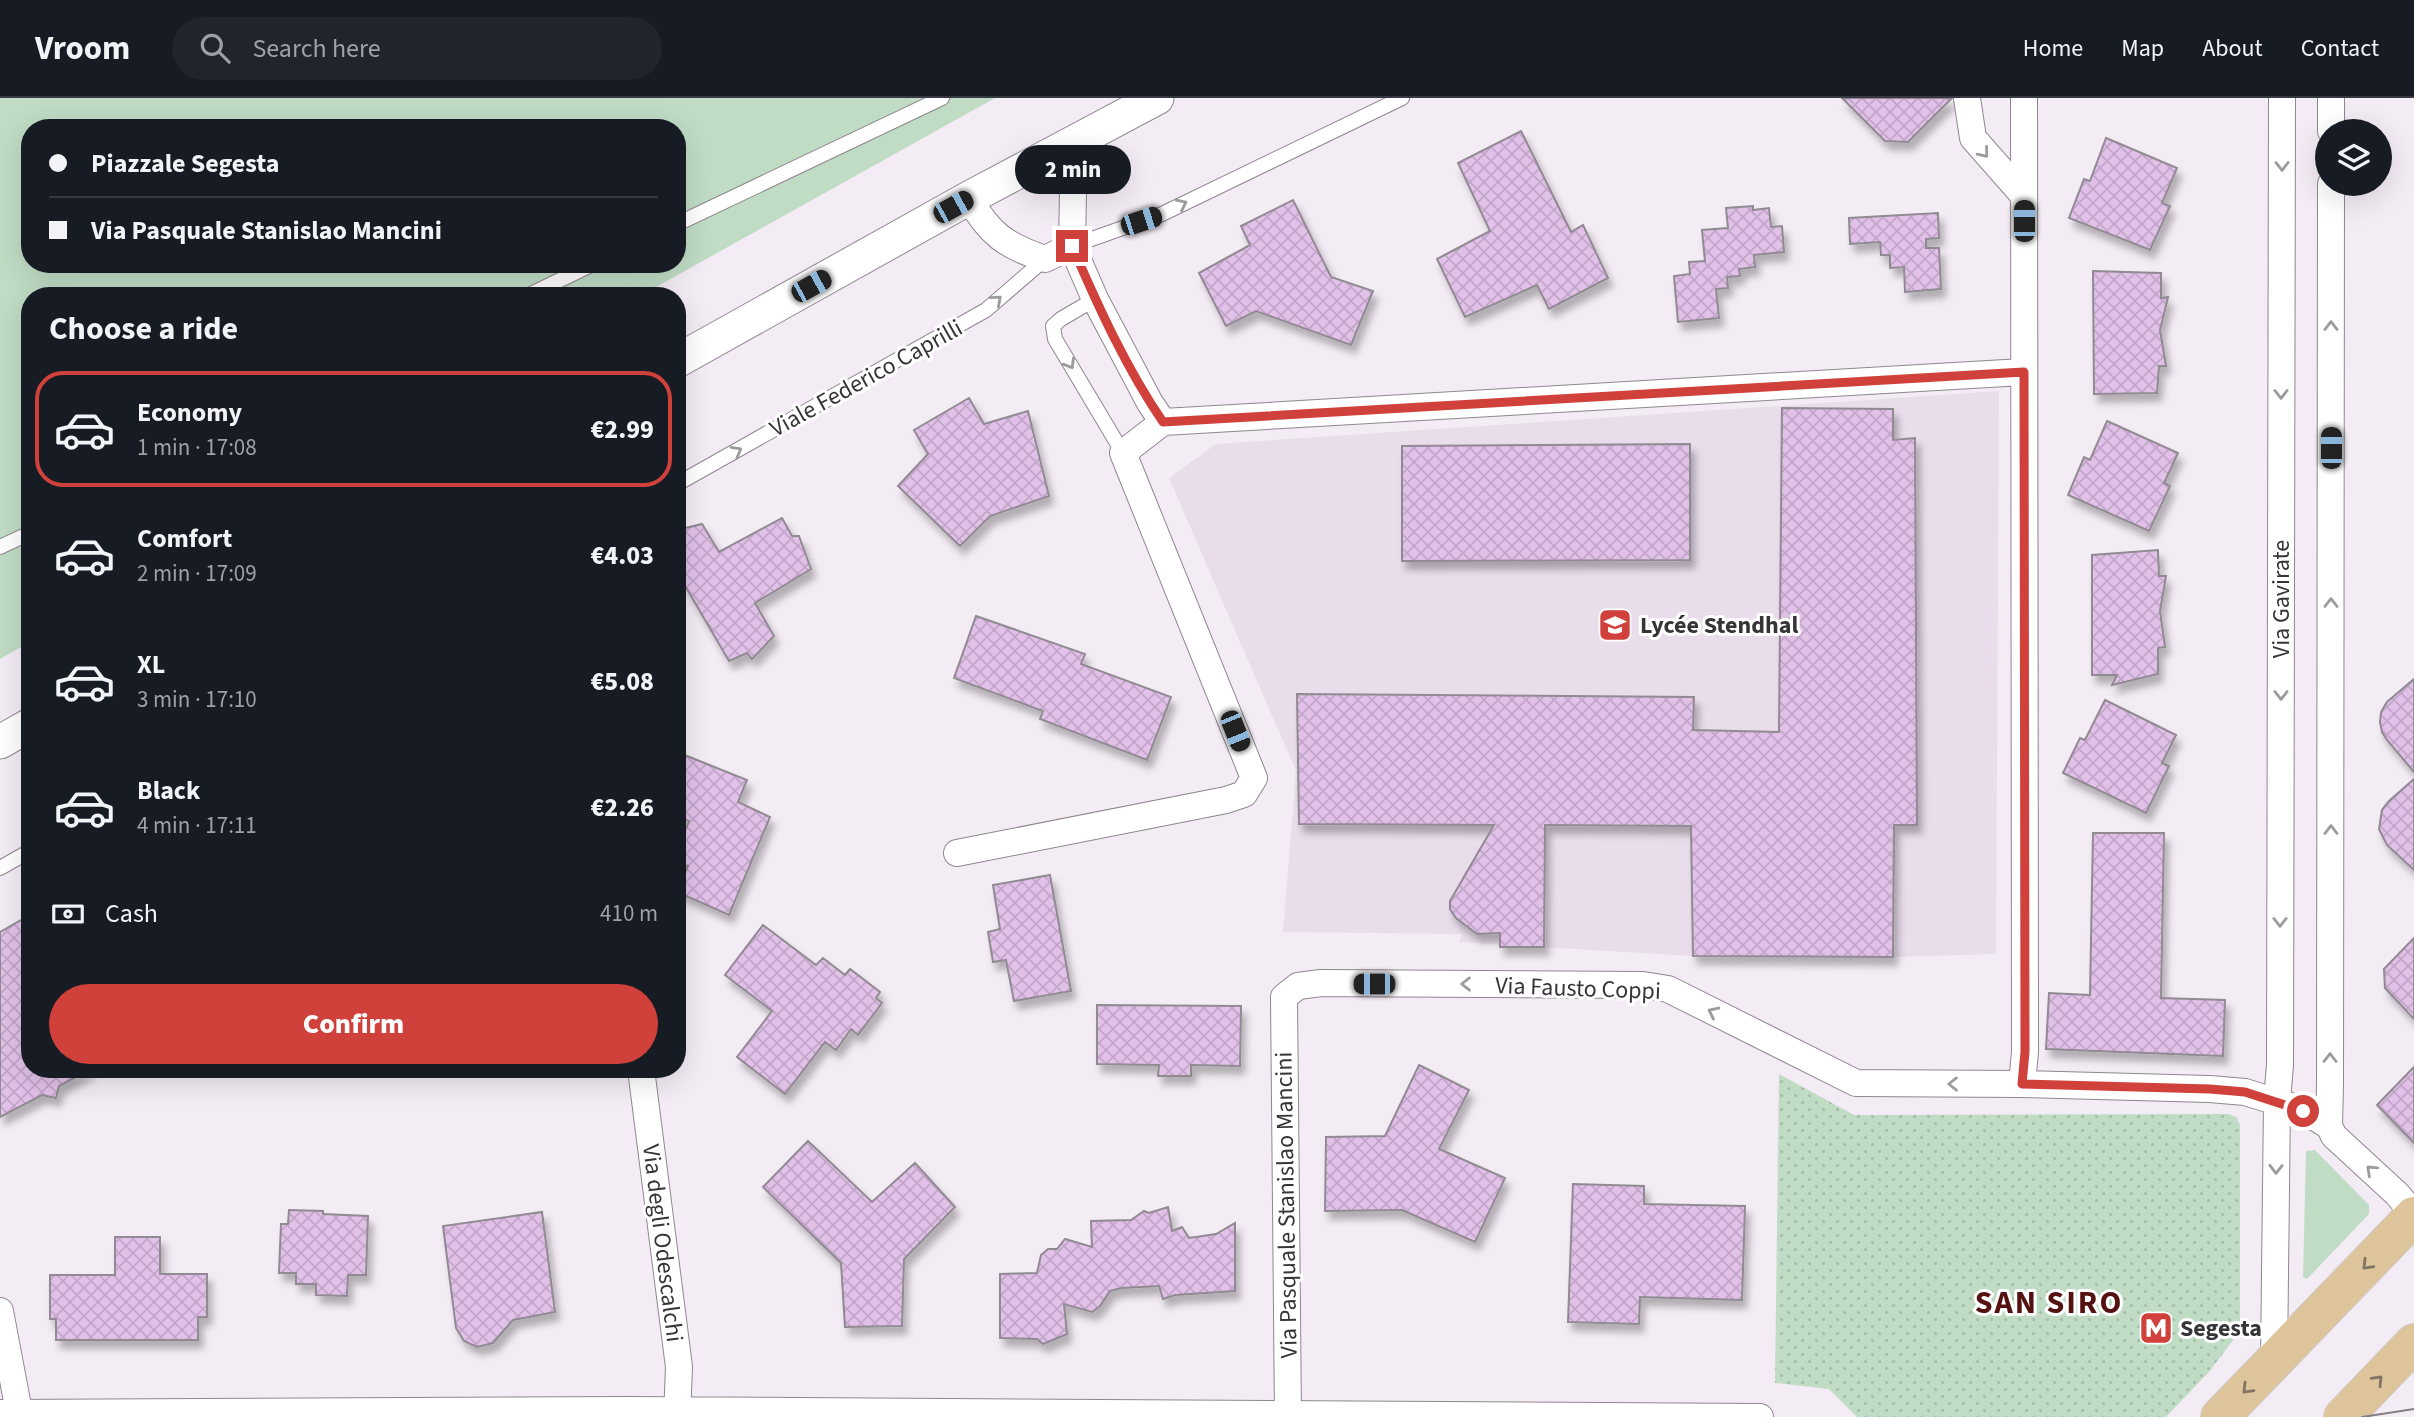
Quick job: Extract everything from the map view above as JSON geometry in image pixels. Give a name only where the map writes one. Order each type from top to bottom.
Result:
[{"type":"main road","points":[[2220,1417],[2414,1215]]},
{"type":"main road","points":[[2343,1417],[2414,1343]]},
{"type":"street","points":[[686,356],[969,198],[1157,98]]},
{"type":"street","points":[[1967,98],[1973,138],[2024,196]]},
{"type":"street","points":[[2022,1084],[2025,1052],[2024,98]]},
{"type":"street","name":"Via Gavirate","points":[[2274,1361],[2277,1101],[2280,1065],[2282,98]]},
{"type":"street","points":[[2331,98],[2331,119]]},
{"type":"street","points":[[1064,147],[1071,167],[1073,191],[1072,246],[1095,299],[1150,403],[1163,422]]},
{"type":"street","name":"Via Gavirate","points":[[2329,1126],[2331,196]]},
{"type":"street","points":[[969,198],[981,219],[994,234],[1017,249],[1045,259],[1072,246]]},
{"type":"street","points":[[957,853],[1226,800],[1244,794],[1254,778],[1123,453],[1163,422],[2024,372]]},
{"type":"street","points":[[0,742],[21,730]]},
{"type":"street","name":"Via Fausto Coppi","points":[[1284,997],[1298,986],[1321,983],[1643,985],[1668,989],[1856,1083],[2022,1084],[2245,1092],[2303,1111],[2329,1126]]},
{"type":"street","name":"Via Pasquale Stanislao Mancini","points":[[1284,997],[1288,1415]]},
{"type":"street","name":"Via degli Odescalchi","points":[[642,1078],[678,1367],[677,1413]]},
{"type":"street","points":[[2329,1126],[2334,1136],[2397,1194],[2414,1215]]},
{"type":"street","points":[[0,1311],[13,1414],[677,1413],[1759,1417]]},
{"type":"lane","points":[[686,220],[942,98]]},
{"type":"lane","points":[[1072,246],[1162,214],[1402,98]]},
{"type":"lane","name":"Viale Federico Caprilli","points":[[686,479],[986,310],[1045,259]]},
{"type":"lane","points":[[546,287],[574,273]]},
{"type":"lane","points":[[1095,299],[1061,319],[1054,326],[1055,339],[1123,453]]},
{"type":"lane","points":[[0,547],[21,537]]},
{"type":"lane","points":[[0,868],[21,856]]},
{"type":"shaded area","name":"Lycée Stendhal","points":[[1999,391],[1996,954],[1893,957],[1693,956],[1459,942],[1462,934],[1283,932],[1296,771],[1169,478],[1216,444]]},
{"type":"green space","points":[[0,98],[995,98],[686,270],[686,119],[21,119],[21,273],[681,273],[656,287],[21,287],[21,647],[0,659]]},
{"type":"green space","points":[[1779,1074],[1854,1115],[2229,1114],[2237,1118],[2240,1125],[2240,1331],[2209,1372],[2166,1417],[1857,1417],[1829,1389],[1775,1383]]},
{"type":"green space","points":[[2315,1150],[2369,1205],[2369,1214],[2307,1279],[2303,1277],[2306,1151]]},
{"type":"building","points":[[1842,98],[1952,98],[1908,142],[1885,141]]},
{"type":"building","points":[[1521,131],[1571,232],[1583,225],[1608,278],[1549,309],[1537,285],[1465,317],[1437,259],[1490,231],[1458,163]]},
{"type":"building","points":[[2106,138],[2177,168],[2162,203],[2170,206],[2150,250],[2069,218],[2084,179],[2090,181]]},
{"type":"building","points":[[1293,200],[1331,277],[1373,291],[1351,345],[1256,311],[1226,326],[1199,273],[1250,245],[1241,226]]},
{"type":"building","points":[[1753,206],[1753,210],[1769,208],[1771,227],[1782,226],[1784,252],[1754,255],[1755,267],[1739,269],[1740,276],[1727,277],[1728,288],[1716,289],[1719,318],[1678,322],[1674,276],[1690,274],[1689,262],[1705,261],[1702,230],[1728,228],[1726,208]]},
{"type":"building","points":[[1938,213],[1939,238],[1926,239],[1926,248],[1939,248],[1941,289],[1905,292],[1904,267],[1890,268],[1890,255],[1881,255],[1880,242],[1850,244],[1849,218]]},
{"type":"building","points":[[2093,271],[2161,273],[2161,298],[2168,297],[2160,330],[2166,366],[2159,366],[2157,393],[2094,394]]},
{"type":"building","points":[[969,398],[984,424],[1028,411],[1049,496],[990,516],[960,546],[898,486],[928,454],[914,430]]},
{"type":"building","points":[[1782,408],[1893,409],[1893,440],[1915,438],[1917,825],[1894,825],[1893,957],[1693,956],[1691,826],[1545,825],[1544,947],[1500,947],[1500,933],[1477,934],[1456,918],[1450,909],[1450,901],[1494,825],[1299,824],[1297,694],[1694,697],[1693,730],[1779,732]]},
{"type":"building","points":[[2107,421],[2178,453],[2164,483],[2170,486],[2149,531],[2068,495],[2084,457],[2090,460]]},
{"type":"building","points":[[1690,444],[1690,560],[1402,561],[1402,446]]},
{"type":"building","points":[[782,518],[792,536],[799,536],[811,569],[755,603],[774,636],[752,659],[747,653],[729,661],[686,587],[686,528],[702,524],[719,552]]},
{"type":"building","points":[[2158,550],[2159,576],[2166,576],[2160,611],[2165,647],[2158,648],[2158,674],[2112,685],[2117,675],[2092,675],[2092,555]]},
{"type":"building","points":[[976,616],[1085,654],[1081,664],[1171,697],[1147,760],[1040,719],[1043,711],[954,678]]},
{"type":"building","points":[[2414,679],[2414,772],[2387,740],[2380,722],[2381,712],[2387,702]]},
{"type":"building","points":[[2105,700],[2176,735],[2162,763],[2169,766],[2146,813],[2063,773],[2080,738],[2085,740]]},
{"type":"building","points":[[686,756],[747,780],[738,802],[770,817],[729,915],[686,896],[686,828],[689,821],[686,820]]},
{"type":"building","points":[[2414,779],[2414,870],[2387,845],[2379,829],[2382,810]]},
{"type":"building","points":[[2093,833],[2164,833],[2161,998],[2225,1000],[2223,1056],[2046,1049],[2049,993],[2090,995]]},
{"type":"building","points":[[1050,875],[1071,991],[1014,1001],[1006,960],[993,962],[988,932],[1000,929],[993,885]]},
{"type":"building","points":[[21,920],[21,1078],[74,1078],[59,1086],[56,1098],[42,1095],[0,1117],[0,932]]},
{"type":"building","points":[[763,925],[816,965],[823,958],[845,975],[850,969],[880,992],[876,998],[882,1003],[858,1035],[851,1029],[836,1050],[825,1042],[785,1094],[737,1057],[772,1011],[725,975]]},
{"type":"building","points":[[2414,938],[2414,1019],[2385,988],[2384,969]]},
{"type":"building","points":[[1097,1005],[1241,1006],[1240,1066],[1191,1065],[1191,1076],[1158,1076],[1159,1065],[1097,1064]]},
{"type":"building","points":[[1419,1065],[1469,1090],[1439,1149],[1505,1178],[1475,1242],[1402,1210],[1325,1211],[1326,1137],[1385,1136]]},
{"type":"building","points":[[2414,1067],[2414,1143],[2377,1105]]},
{"type":"building","points":[[808,1141],[872,1202],[915,1163],[955,1207],[904,1259],[902,1326],[845,1327],[841,1263],[763,1187]]},
{"type":"building","points":[[1573,1184],[1644,1186],[1644,1204],[1745,1206],[1742,1300],[1640,1297],[1639,1324],[1568,1322]]},
{"type":"building","points":[[1168,1207],[1172,1231],[1182,1227],[1189,1238],[1216,1234],[1235,1223],[1235,1291],[1175,1295],[1163,1299],[1159,1286],[1122,1288],[1110,1291],[1100,1306],[1092,1312],[1064,1304],[1067,1334],[1043,1344],[1037,1339],[1000,1338],[1000,1274],[1037,1273],[1041,1255],[1048,1249],[1057,1249],[1065,1239],[1092,1247],[1091,1221],[1131,1220],[1144,1211],[1149,1213]]},
{"type":"building","points":[[289,1210],[368,1216],[366,1275],[348,1275],[347,1296],[316,1295],[316,1284],[296,1284],[296,1273],[279,1273],[281,1224],[288,1224]]},
{"type":"building","points":[[542,1212],[555,1312],[513,1320],[493,1343],[477,1347],[464,1341],[456,1328],[443,1226]]},
{"type":"building","points":[[115,1237],[160,1237],[160,1274],[207,1274],[207,1317],[198,1317],[198,1340],[56,1340],[56,1319],[50,1319],[50,1275],[115,1275]]},
{"type":"tram line","points":[[2362,1417],[2414,1409]]},
{"type":"place","name":"Lycée Stendhal","points":[[1615,625]]},
{"type":"place","name":"Segesta","points":[[2156,1328]]},
{"type":"district","name":"SAN SIRO","points":[[2049,1302]]},
{"type":"route","points":[[1072,246],[1095,299],[1150,403],[1163,422],[2024,372],[2025,1052],[2022,1084],[2245,1092],[2303,1111]]}]
